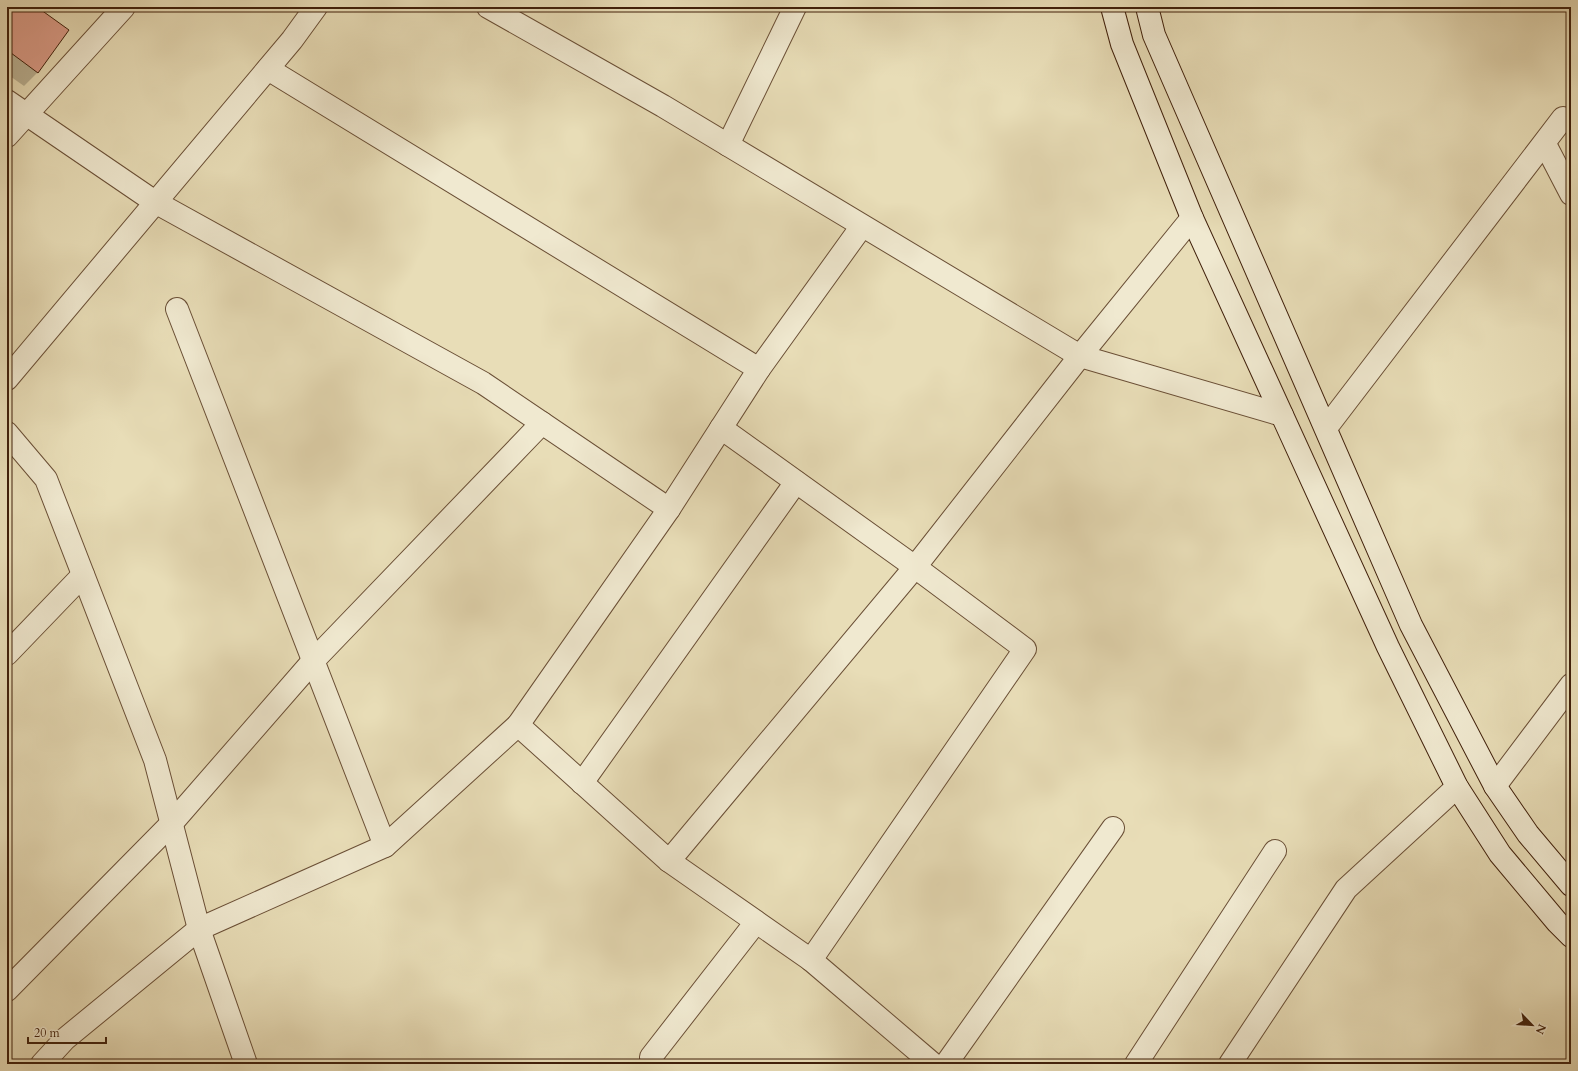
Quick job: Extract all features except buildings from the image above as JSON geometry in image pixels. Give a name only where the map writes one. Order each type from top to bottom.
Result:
[{"type":"street","points":[[7,136],[124,7]]},
{"type":"street","points":[[7,379],[268,69],[292,40],[316,7]]},
{"type":"street","points":[[488,7],[515,14],[663,106],[1080,356],[1282,415]]},
{"type":"street","points":[[728,145],[794,7]]},
{"type":"street","points":[[1112,7],[1122,44],[1192,218],[1388,647],[1457,787],[1500,854],[1557,922],[1571,936]]},
{"type":"street","points":[[1146,7],[1157,42],[1411,625],[1495,786],[1528,834],[1571,885]]},
{"type":"street","points":[[268,69],[759,369]]},
{"type":"street","points":[[7,101],[155,202],[482,383],[669,508]]},
{"type":"street","points":[[1326,428],[1545,144],[1563,118],[1571,121]]},
{"type":"street","points":[[1545,144],[1571,194]]},
{"type":"street","points":[[669,861],[916,567],[1080,356],[1192,218]]},
{"type":"street","points":[[42,1064],[65,1039],[199,929],[384,846],[518,725],[669,508],[759,369],[862,226]]},
{"type":"street","points":[[177,309],[384,846]]},
{"type":"street","points":[[7,990],[171,824],[313,661],[542,423]]},
{"type":"street","points":[[721,428],[916,567],[1025,649],[810,960]]},
{"type":"street","points":[[7,433],[46,479],[155,760],[199,929],[246,1064]]},
{"type":"street","points":[[582,783],[796,482]]},
{"type":"street","points":[[7,654],[83,575]]},
{"type":"street","points":[[1495,786],[1571,685]]},
{"type":"street","points":[[518,725],[669,861],[810,960],[934,1064]]},
{"type":"street","points":[[1230,1064],[1346,889],[1457,787]]},
{"type":"street","points":[[946,1064],[1113,828]]},
{"type":"street","points":[[1136,1064],[1275,851]]},
{"type":"street","points":[[651,1062],[756,922]]}]
